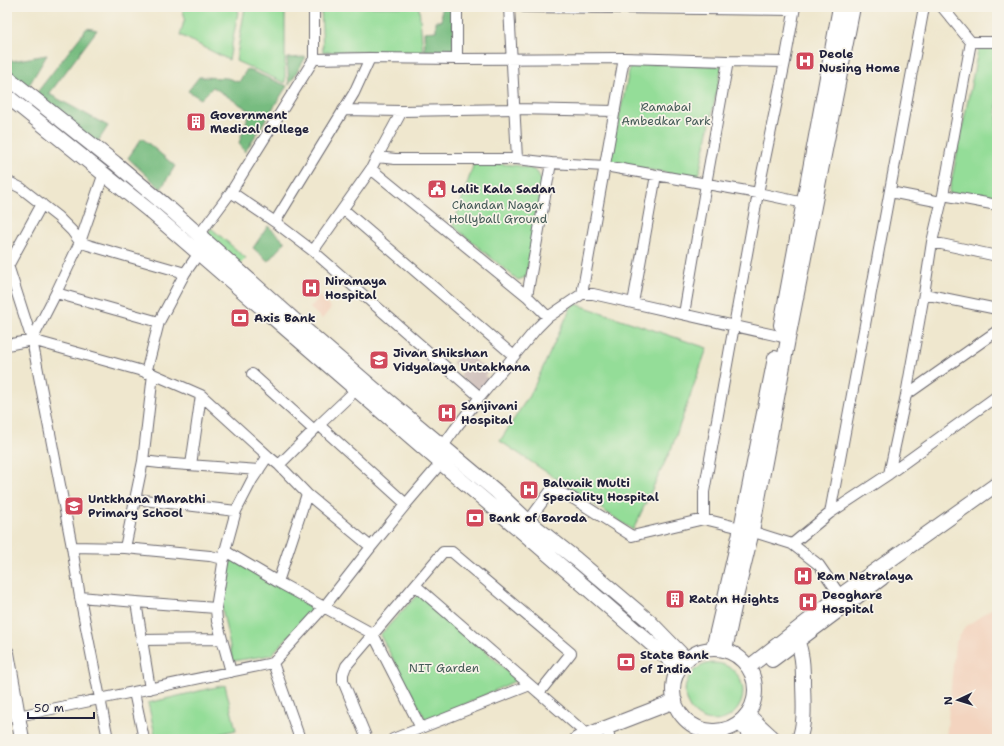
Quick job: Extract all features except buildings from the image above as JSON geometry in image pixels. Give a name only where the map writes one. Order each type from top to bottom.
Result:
[{"type":"main road","points":[[809,204],[840,7]]},
{"type":"main road","points":[[719,649],[746,530],[809,204],[853,7]]},
{"type":"main road","points":[[7,77],[171,210],[301,326],[496,491],[525,526]]},
{"type":"main road","points":[[7,96],[151,212],[441,463],[525,526],[683,663]]},
{"type":"main road","points":[[844,600],[997,484]]},
{"type":"main road","points":[[750,671],[795,636],[827,606],[844,600],[997,495]]},
{"type":"main road","points":[[795,636],[802,656],[804,697],[801,734],[799,739]]},
{"type":"main road","points":[[710,648],[719,649],[738,656],[750,671],[754,680],[756,694],[752,708],[744,719],[730,729],[706,734],[689,723],[676,705],[673,695],[674,680],[683,663],[698,651],[710,648]]},
{"type":"main road","points":[[7,653],[12,713],[12,739]]},
{"type":"main road","points":[[596,738],[676,705]]},
{"type":"main road","points":[[596,738],[676,705]]},
{"type":"main road","points":[[12,713],[22,739]]},
{"type":"main road","points":[[744,719],[757,739]]},
{"type":"main road","points":[[744,719],[774,739]]},
{"type":"street","points":[[125,548],[143,461],[150,373],[159,322],[185,273],[199,253],[199,235],[231,192],[314,59],[314,7]]},
{"type":"street","points":[[457,7],[457,59]]},
{"type":"street","points":[[509,7],[517,159]]},
{"type":"street","points":[[524,7],[795,9],[758,193],[704,492],[704,519]]},
{"type":"street","points":[[830,513],[924,7]]},
{"type":"street","points":[[942,7],[971,42]]},
{"type":"street","points":[[971,42],[997,42]]},
{"type":"street","points":[[889,474],[906,394],[932,242],[942,198],[971,42]]},
{"type":"street","points":[[275,222],[354,92],[370,58]]},
{"type":"street","points":[[314,59],[624,58],[785,62]]},
{"type":"street","points":[[582,294],[624,58]]},
{"type":"street","points":[[684,314],[728,60]]},
{"type":"street","points":[[343,110],[402,111],[515,109],[615,111]]},
{"type":"street","points":[[313,251],[371,169],[402,111]]},
{"type":"street","points":[[377,157],[395,159],[517,159],[551,163],[605,166],[758,193],[809,204]]},
{"type":"street","points":[[527,296],[551,163]]},
{"type":"street","points":[[371,169],[527,296],[548,317]]},
{"type":"street","points":[[32,340],[80,242],[104,173]]},
{"type":"street","points":[[633,303],[656,175]]},
{"type":"street","points":[[7,182],[21,188],[58,217],[72,231],[80,242],[88,246],[185,273]]},
{"type":"street","points":[[231,192],[275,222],[313,251],[480,397]]},
{"type":"street","points":[[890,192],[997,205]]},
{"type":"street","points":[[42,204],[8,264],[32,340],[108,739]]},
{"type":"street","points":[[343,209],[514,356]]},
{"type":"street","points":[[932,242],[997,256]]},
{"type":"street","points":[[56,293],[159,322]]},
{"type":"street","points":[[12,713],[100,699],[273,663],[324,607],[371,547],[441,463],[443,446],[455,429],[537,328],[548,317],[582,294],[593,294],[783,337]]},
{"type":"street","points":[[924,294],[997,309]]},
{"type":"street","points":[[906,394],[997,331]]},
{"type":"street","points":[[7,345],[32,340],[150,373],[201,394],[279,465],[307,494],[371,547]]},
{"type":"street","points":[[252,374],[406,504]]},
{"type":"street","points":[[279,465],[357,390]]},
{"type":"street","points":[[191,465],[201,394]]},
{"type":"street","points":[[792,544],[830,513],[889,474],[997,396]]},
{"type":"street","points":[[231,672],[222,639],[216,608],[224,555],[236,511],[252,480],[268,456]]},
{"type":"street","points":[[143,461],[259,470]]},
{"type":"street","points":[[525,526],[552,489],[574,499],[632,536],[704,519],[792,544],[819,565],[844,600]]},
{"type":"street","points":[[278,582],[307,494]]},
{"type":"street","points":[[135,499],[236,511]]},
{"type":"street","points":[[72,547],[125,548],[210,556],[224,555],[278,582],[373,634],[421,728]]},
{"type":"street","points":[[367,739],[343,681],[343,674],[346,666],[443,552],[452,552],[463,560],[571,653],[539,693]]},
{"type":"street","points":[[415,585],[539,693],[596,738]]},
{"type":"street","points":[[80,597],[216,608]]},
{"type":"street","points":[[136,602],[150,689]]},
{"type":"street","points":[[141,640],[222,639]]},
{"type":"street","points":[[273,663],[300,739]]},
{"type":"street","points":[[393,739],[530,685]]},
{"type":"street","points":[[134,692],[144,739]]},
{"type":"shaded area","points":[[320,296],[331,308],[322,319],[310,308]]},
{"type":"shaded area","points":[[464,349],[488,370],[485,376],[490,380],[479,393],[460,376],[463,371],[452,363]]},
{"type":"shaded area","points":[[997,605],[997,739],[946,739],[955,644],[965,627]]},
{"type":"green space","points":[[182,7],[239,7],[229,60],[180,35],[185,18]]},
{"type":"green space","points":[[245,7],[285,7],[285,83],[236,61]]},
{"type":"green space","points":[[321,7],[419,7],[423,52],[323,52]]},
{"type":"green space","points":[[441,7],[453,7],[454,50],[425,51],[424,32],[436,31],[436,21],[442,21]]},
{"type":"green space","points":[[87,28],[97,30],[49,94],[108,126],[97,143],[35,95]]},
{"type":"green space","points":[[979,46],[997,46],[997,202],[949,193]]},
{"type":"green space","points":[[47,55],[28,87],[7,72],[7,56],[12,61]]},
{"type":"green space","points":[[306,57],[289,85],[287,58]]},
{"type":"green space","name":"Ramabai Ambedkar Park","points":[[631,63],[722,66],[698,179],[609,162]]},
{"type":"green space","points":[[247,69],[287,86],[245,152],[239,143],[250,111],[213,87],[201,99],[188,91],[199,77],[227,78],[239,82]]},
{"type":"green space","points":[[142,138],[175,166],[161,189],[128,158]]},
{"type":"green space","name":"Chandan Nagar Hollyball Ground","points":[[474,163],[516,165],[532,169],[537,172],[539,176],[542,183],[526,277],[518,280],[453,226]]},
{"type":"green space","points":[[268,226],[285,242],[268,261],[253,248]]},
{"type":"green space","points":[[211,228],[246,258],[240,264],[206,235]]},
{"type":"green space","points":[[573,303],[707,348],[672,447],[633,530],[500,441],[532,391]]},
{"type":"green space","points":[[231,558],[316,607],[271,655],[233,661],[222,608]]},
{"type":"green space","name":"NIT Garden","points":[[421,591],[517,680],[427,722],[380,635]]},
{"type":"green space","points":[[714,663],[725,665],[738,676],[741,681],[743,692],[741,703],[730,716],[725,719],[714,721],[703,719],[690,708],[687,703],[685,692],[687,681],[698,668],[703,665]]},
{"type":"green space","points":[[225,685],[236,730],[199,739],[156,739],[148,703]]},
{"type":"place","name":"Deole Nusing Home","points":[[805,61]]},
{"type":"place","name":"Government Medical College","points":[[196,122]]},
{"type":"place","name":"Lalit Kala Sadan","points":[[437,189]]},
{"type":"place","name":"Niramaya Hospital","points":[[311,288]]},
{"type":"place","name":"Axis Bank","points":[[240,318]]},
{"type":"place","name":"Jivan Shikshan Vidyalaya Untakhana","points":[[379,360]]},
{"type":"place","name":"Sanjivani Hospital","points":[[447,413]]},
{"type":"place","name":"Balwaik Multi Speciality Hospital","points":[[529,490]]},
{"type":"place","name":"Untkhana Marathi Primary School","points":[[74,506]]},
{"type":"place","name":"Bank of Baroda","points":[[475,518]]},
{"type":"place","name":"Ram Netralaya","points":[[803,576]]},
{"type":"place","name":"Ratan Heights","points":[[675,599]]},
{"type":"place","name":"Deoghare Hospital","points":[[808,602]]},
{"type":"place","name":"State Bank of India","points":[[626,662]]}]
